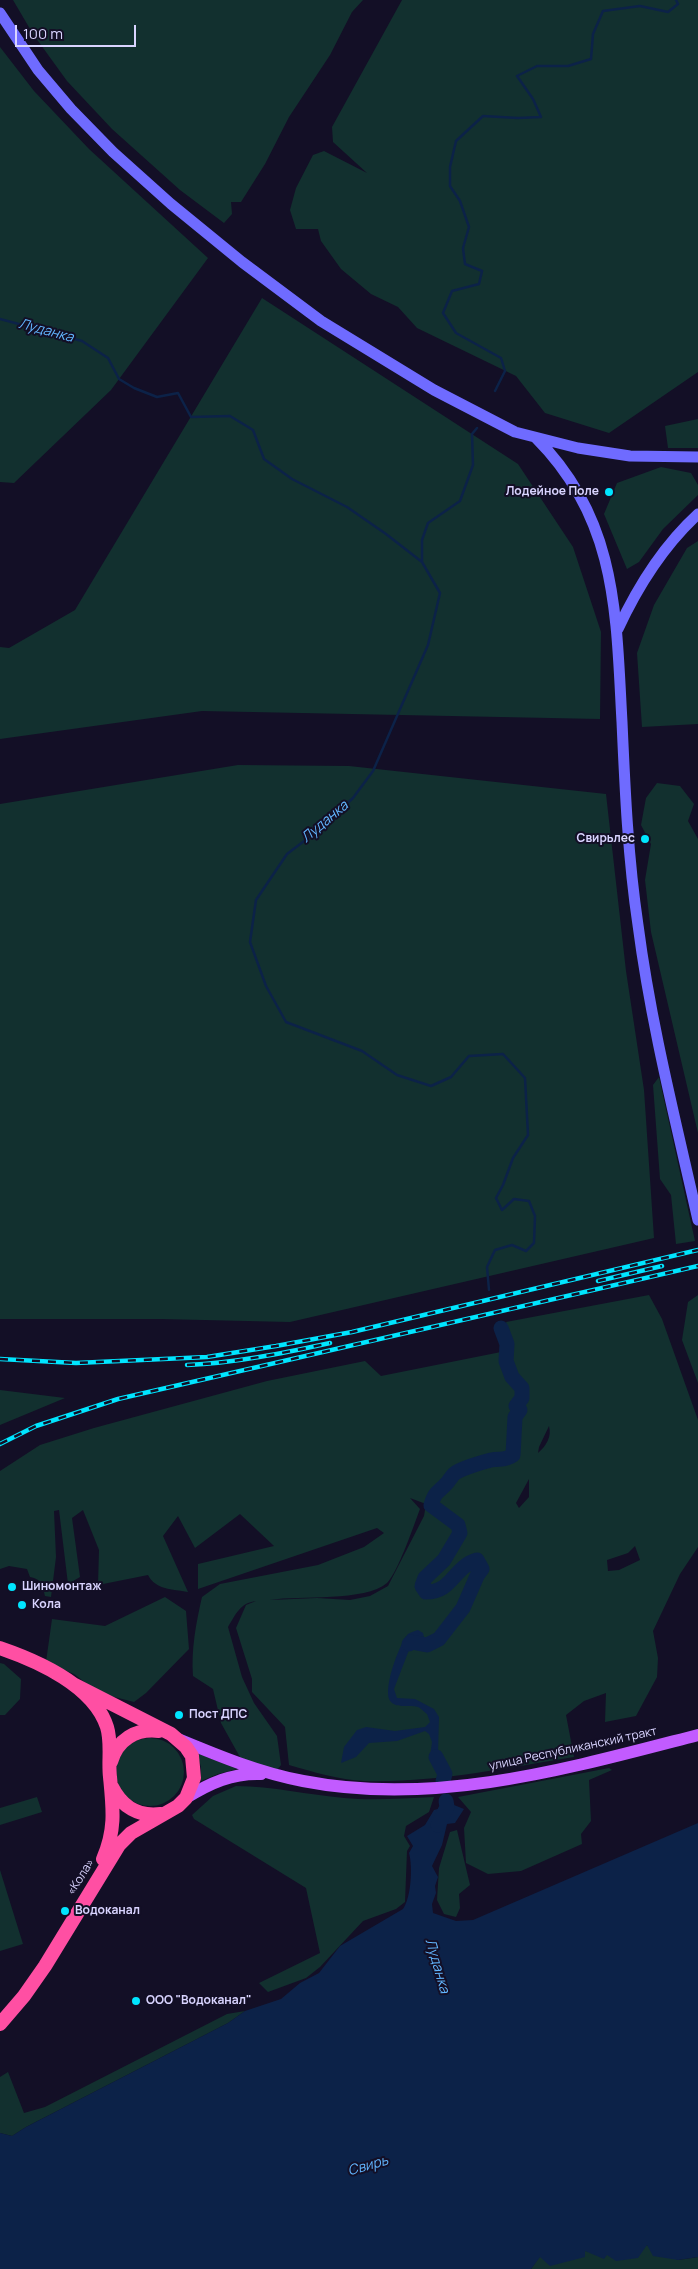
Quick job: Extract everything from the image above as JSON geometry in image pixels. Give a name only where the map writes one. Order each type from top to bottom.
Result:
[{"type":"highway","points":[[0,1648],[32,1661],[178,1739],[192,1756],[194,1767],[194,1778],[186,1798]]},
{"type":"highway","points":[[73,1684],[94,1702],[103,1717],[107,1729],[112,1786],[113,1827],[108,1847],[88,1892]]},
{"type":"highway","points":[[110,1766],[119,1745],[128,1737],[150,1730],[162,1731]]},
{"type":"highway","points":[[112,1786],[123,1803],[140,1813],[150,1815],[169,1811]]},
{"type":"highway","name":"«Кола»","points":[[0,2024],[45,1966],[88,1892],[125,1838],[169,1811],[186,1798]]},
{"type":"main road","name":"улица Республиканский тракт","points":[[274,1774],[342,1788],[432,1788],[500,1780],[557,1769],[698,1735]]},
{"type":"main road","points":[[178,1739],[274,1774]]},
{"type":"main road","points":[[186,1798],[208,1784],[229,1777],[249,1774],[274,1774]]},
{"type":"street","points":[[0,13],[38,70],[71,109],[120,158],[242,262],[321,321],[434,390],[515,432],[578,448],[630,456],[698,457]]},
{"type":"street","points":[[535,437],[549,451],[572,483],[588,512],[603,546],[612,588],[618,629],[628,832],[637,924],[656,1033],[698,1220]]},
{"type":"street","points":[[618,629],[645,578],[665,550],[698,514]]},
{"type":"green space","points":[[13,0],[363,0],[352,12],[330,55],[289,117],[265,164],[241,202],[231,202],[232,214],[224,223],[180,190],[112,129],[67,81],[33,34]]},
{"type":"green space","points":[[402,0],[698,0],[698,372],[609,433],[545,413],[516,376],[417,328],[398,307],[371,294],[341,269],[321,241],[318,229],[296,229],[290,210],[296,188],[313,155],[324,151],[367,173],[333,142],[332,127]]},
{"type":"green space","points":[[0,47],[34,91],[89,149],[208,258],[111,390],[14,483],[0,482]]},
{"type":"green space","points":[[262,298],[518,464],[573,547],[601,632],[600,719],[202,711],[0,739],[0,647],[9,648],[75,610]]},
{"type":"green space","points":[[698,419],[698,448],[668,448],[665,426]]},
{"type":"green space","points":[[661,467],[691,473],[698,485],[698,495],[663,529],[639,562],[627,569],[604,514],[617,483]]},
{"type":"green space","points":[[698,541],[698,724],[642,727],[637,653],[654,605],[687,548]]},
{"type":"green space","points":[[238,765],[349,766],[606,794],[626,971],[644,1090],[654,1238],[290,1322],[161,1319],[0,1319],[0,804]]},
{"type":"green space","points":[[657,783],[680,786],[694,804],[688,821],[698,839],[698,1133],[651,932],[645,880],[651,844],[641,825],[646,798]]},
{"type":"green space","points":[[659,1077],[695,1241],[676,1244],[671,1195],[660,1179],[653,1085]]},
{"type":"green space","points":[[649,1295],[662,1319],[698,1420],[698,1547],[680,1574],[653,1631],[658,1658],[657,1677],[636,1716],[605,1722],[606,1693],[584,1701],[566,1715],[574,1757],[470,1774],[391,1781],[345,1779],[289,1765],[285,1727],[252,1692],[252,1679],[236,1628],[246,1605],[256,1601],[246,1604],[242,1607],[228,1627],[242,1677],[254,1703],[277,1736],[281,1765],[277,1770],[241,1759],[221,1723],[213,1689],[193,1676],[194,1636],[202,1597],[220,1584],[318,1565],[364,1547],[384,1533],[377,1528],[198,1589],[198,1564],[274,1546],[240,1514],[195,1548],[178,1516],[163,1536],[188,1592],[155,1584],[148,1575],[98,1585],[99,1550],[83,1510],[72,1518],[80,1577],[68,1584],[59,1510],[54,1511],[56,1557],[51,1597],[45,1596],[41,1584],[37,1579],[30,1577],[27,1569],[9,1566],[0,1569],[0,1471],[40,1445],[94,1428],[267,1381],[365,1361],[381,1376],[511,1350],[506,1322]],"holes":[[[549,1426],[550,1434],[548,1441],[538,1453]],[[529,1479],[529,1497],[519,1508],[516,1503]],[[410,1498],[426,1504],[424,1516],[388,1586],[370,1596],[350,1600],[317,1598],[270,1600],[332,1597],[364,1593],[377,1589],[387,1583],[401,1559],[420,1509]],[[635,1546],[640,1560],[619,1570],[608,1571],[607,1560],[628,1553]]]},
{"type":"green space","points":[[698,1295],[698,1383],[682,1340],[688,1302]]},
{"type":"green space","points":[[0,1390],[65,1398],[0,1425]]},
{"type":"green space","points":[[165,1597],[186,1611],[189,1649],[146,1693],[134,1702],[99,1693],[74,1674],[46,1662],[52,1619],[105,1626]]},
{"type":"green space","points":[[0,1663],[4,1664],[21,1679],[20,1699],[5,1715],[0,1715]]},
{"type":"green space","points":[[150,1738],[163,1741],[174,1748],[181,1759],[184,1772],[181,1785],[174,1796],[163,1803],[150,1806],[137,1803],[126,1796],[119,1785],[116,1772],[119,1759],[126,1748],[137,1741]]},
{"type":"green space","points":[[197,1753],[237,1769],[201,1781],[201,1767]]},
{"type":"green space","points":[[609,1768],[612,1770],[589,1780],[591,1821],[581,1834],[582,1844],[521,1871],[488,1874],[466,1863],[464,1828],[471,1812],[458,1797]]},
{"type":"green space","points":[[236,1786],[263,1787],[355,1799],[434,1797],[429,1812],[406,1826],[404,1836],[410,1846],[407,1851],[405,1902],[396,1909],[363,1921],[320,1967],[306,1978],[268,1992],[259,1983],[320,1953],[306,1888],[194,1819],[192,1815],[213,1796]]},
{"type":"green space","points":[[37,1797],[42,1812],[0,1825],[0,1808]]},
{"type":"green space","points":[[457,1830],[470,1885],[459,1894],[460,1908],[456,1917],[444,1914],[437,1900],[439,1868],[450,1832]]},
{"type":"green space","points":[[0,1870],[23,1944],[0,1951]]},
{"type":"green space","points":[[245,2011],[228,2023],[12,2136],[0,2133],[0,2077],[8,2072],[24,2113],[45,2107],[227,2014]]},
{"type":"green space","points":[[647,2245],[678,2260],[698,2257],[698,2269],[531,2269],[540,2256],[585,2251],[607,2254]]},
{"type":"water","points":[[418,1630],[423,1633],[424,1637],[418,1636],[417,1640],[427,1645],[409,1650],[394,1689],[397,1698],[415,1699],[434,1709],[439,1717],[438,1754],[448,1770],[445,1774],[440,1772],[430,1757],[432,1742],[429,1734],[425,1731],[397,1741],[369,1743],[356,1757],[341,1763],[344,1747],[357,1730],[366,1727],[395,1731],[425,1727],[430,1722],[427,1714],[419,1708],[394,1704],[388,1697],[392,1668],[404,1639],[408,1634]]},
{"type":"water","name":"Свирь","points":[[454,1805],[464,1809],[455,1823],[447,1824],[442,1845],[432,1866],[438,1877],[435,1886],[436,1893],[432,1904],[433,1913],[456,1921],[473,1920],[698,1823],[698,2257],[678,2260],[653,2256],[647,2245],[638,2258],[616,2261],[607,2255],[604,2259],[585,2251],[585,2257],[550,2266],[540,2257],[531,2269],[0,2269],[0,2133],[12,2136],[228,2023],[245,2011],[281,1999],[300,1983],[319,1973],[340,1946],[403,1909],[408,1898],[411,1866],[409,1853],[413,1846],[407,1836],[425,1825],[434,1810]]},
{"type":"waterway","points":[[495,391],[505,371],[501,358],[456,333],[443,313],[452,291],[479,284],[482,271],[465,264],[463,248],[469,227],[460,201],[450,186],[450,167],[456,141],[483,116],[541,117],[533,99],[517,76],[537,66],[568,66],[591,59],[593,34],[603,11],[640,6],[668,12],[678,4],[676,0]]},
{"type":"waterway","name":"Луданка","points":[[0,319],[82,341],[108,358],[119,379],[134,388],[157,397],[178,393],[191,417],[230,416],[253,430],[264,459],[292,479],[347,507],[386,534],[422,562],[440,593],[428,645],[373,771],[353,798],[316,832],[287,854],[256,900],[250,942],[266,986],[286,1022],[362,1051],[397,1075],[431,1086],[451,1077],[469,1056],[503,1054],[525,1078],[528,1135],[513,1158],[496,1198],[502,1210],[514,1199],[529,1201],[535,1216],[534,1243],[526,1251],[512,1245],[495,1250],[487,1267],[489,1290]]},
{"type":"waterway","points":[[422,562],[422,540],[428,523],[460,501],[473,465],[472,434],[477,428]]},
{"type":"waterway","name":"Луданка","points":[[409,1644],[411,1642],[427,1645],[439,1639],[463,1608],[482,1569],[477,1560],[469,1563],[442,1588],[426,1592],[422,1586],[425,1578],[444,1560],[460,1533],[458,1525],[431,1505],[435,1495],[457,1472],[483,1462],[505,1459],[513,1455],[515,1417],[520,1410],[516,1406],[522,1398],[522,1388],[512,1377],[506,1361],[507,1344],[501,1328]]},
{"type":"waterway","name":"Луданка","points":[[436,1757],[445,1774],[443,1781]]},
{"type":"waterway","name":"Луданка","points":[[438,1825],[447,1807],[446,1801]]},
{"type":"railway","points":[[0,1359],[76,1363],[207,1357],[352,1332],[698,1250]]},
{"type":"railway","points":[[598,1281],[662,1266]]},
{"type":"railway","points":[[0,1444],[36,1426],[118,1399],[698,1266]]},
{"type":"railway","points":[[187,1365],[241,1360],[330,1343]]},
{"type":"place","name":"Лодейное Поле","points":[[609,492]]},
{"type":"place","name":"Свирьлес","points":[[645,839]]},
{"type":"place","name":"Шиномонтаж","points":[[12,1587]]},
{"type":"place","name":"Кола","points":[[22,1605]]},
{"type":"place","name":"Пост ДПС","points":[[179,1715]]},
{"type":"place","name":"Водоканал","points":[[65,1911]]},
{"type":"place","name":"ООО \"Водоканал\"","points":[[136,2001]]}]
